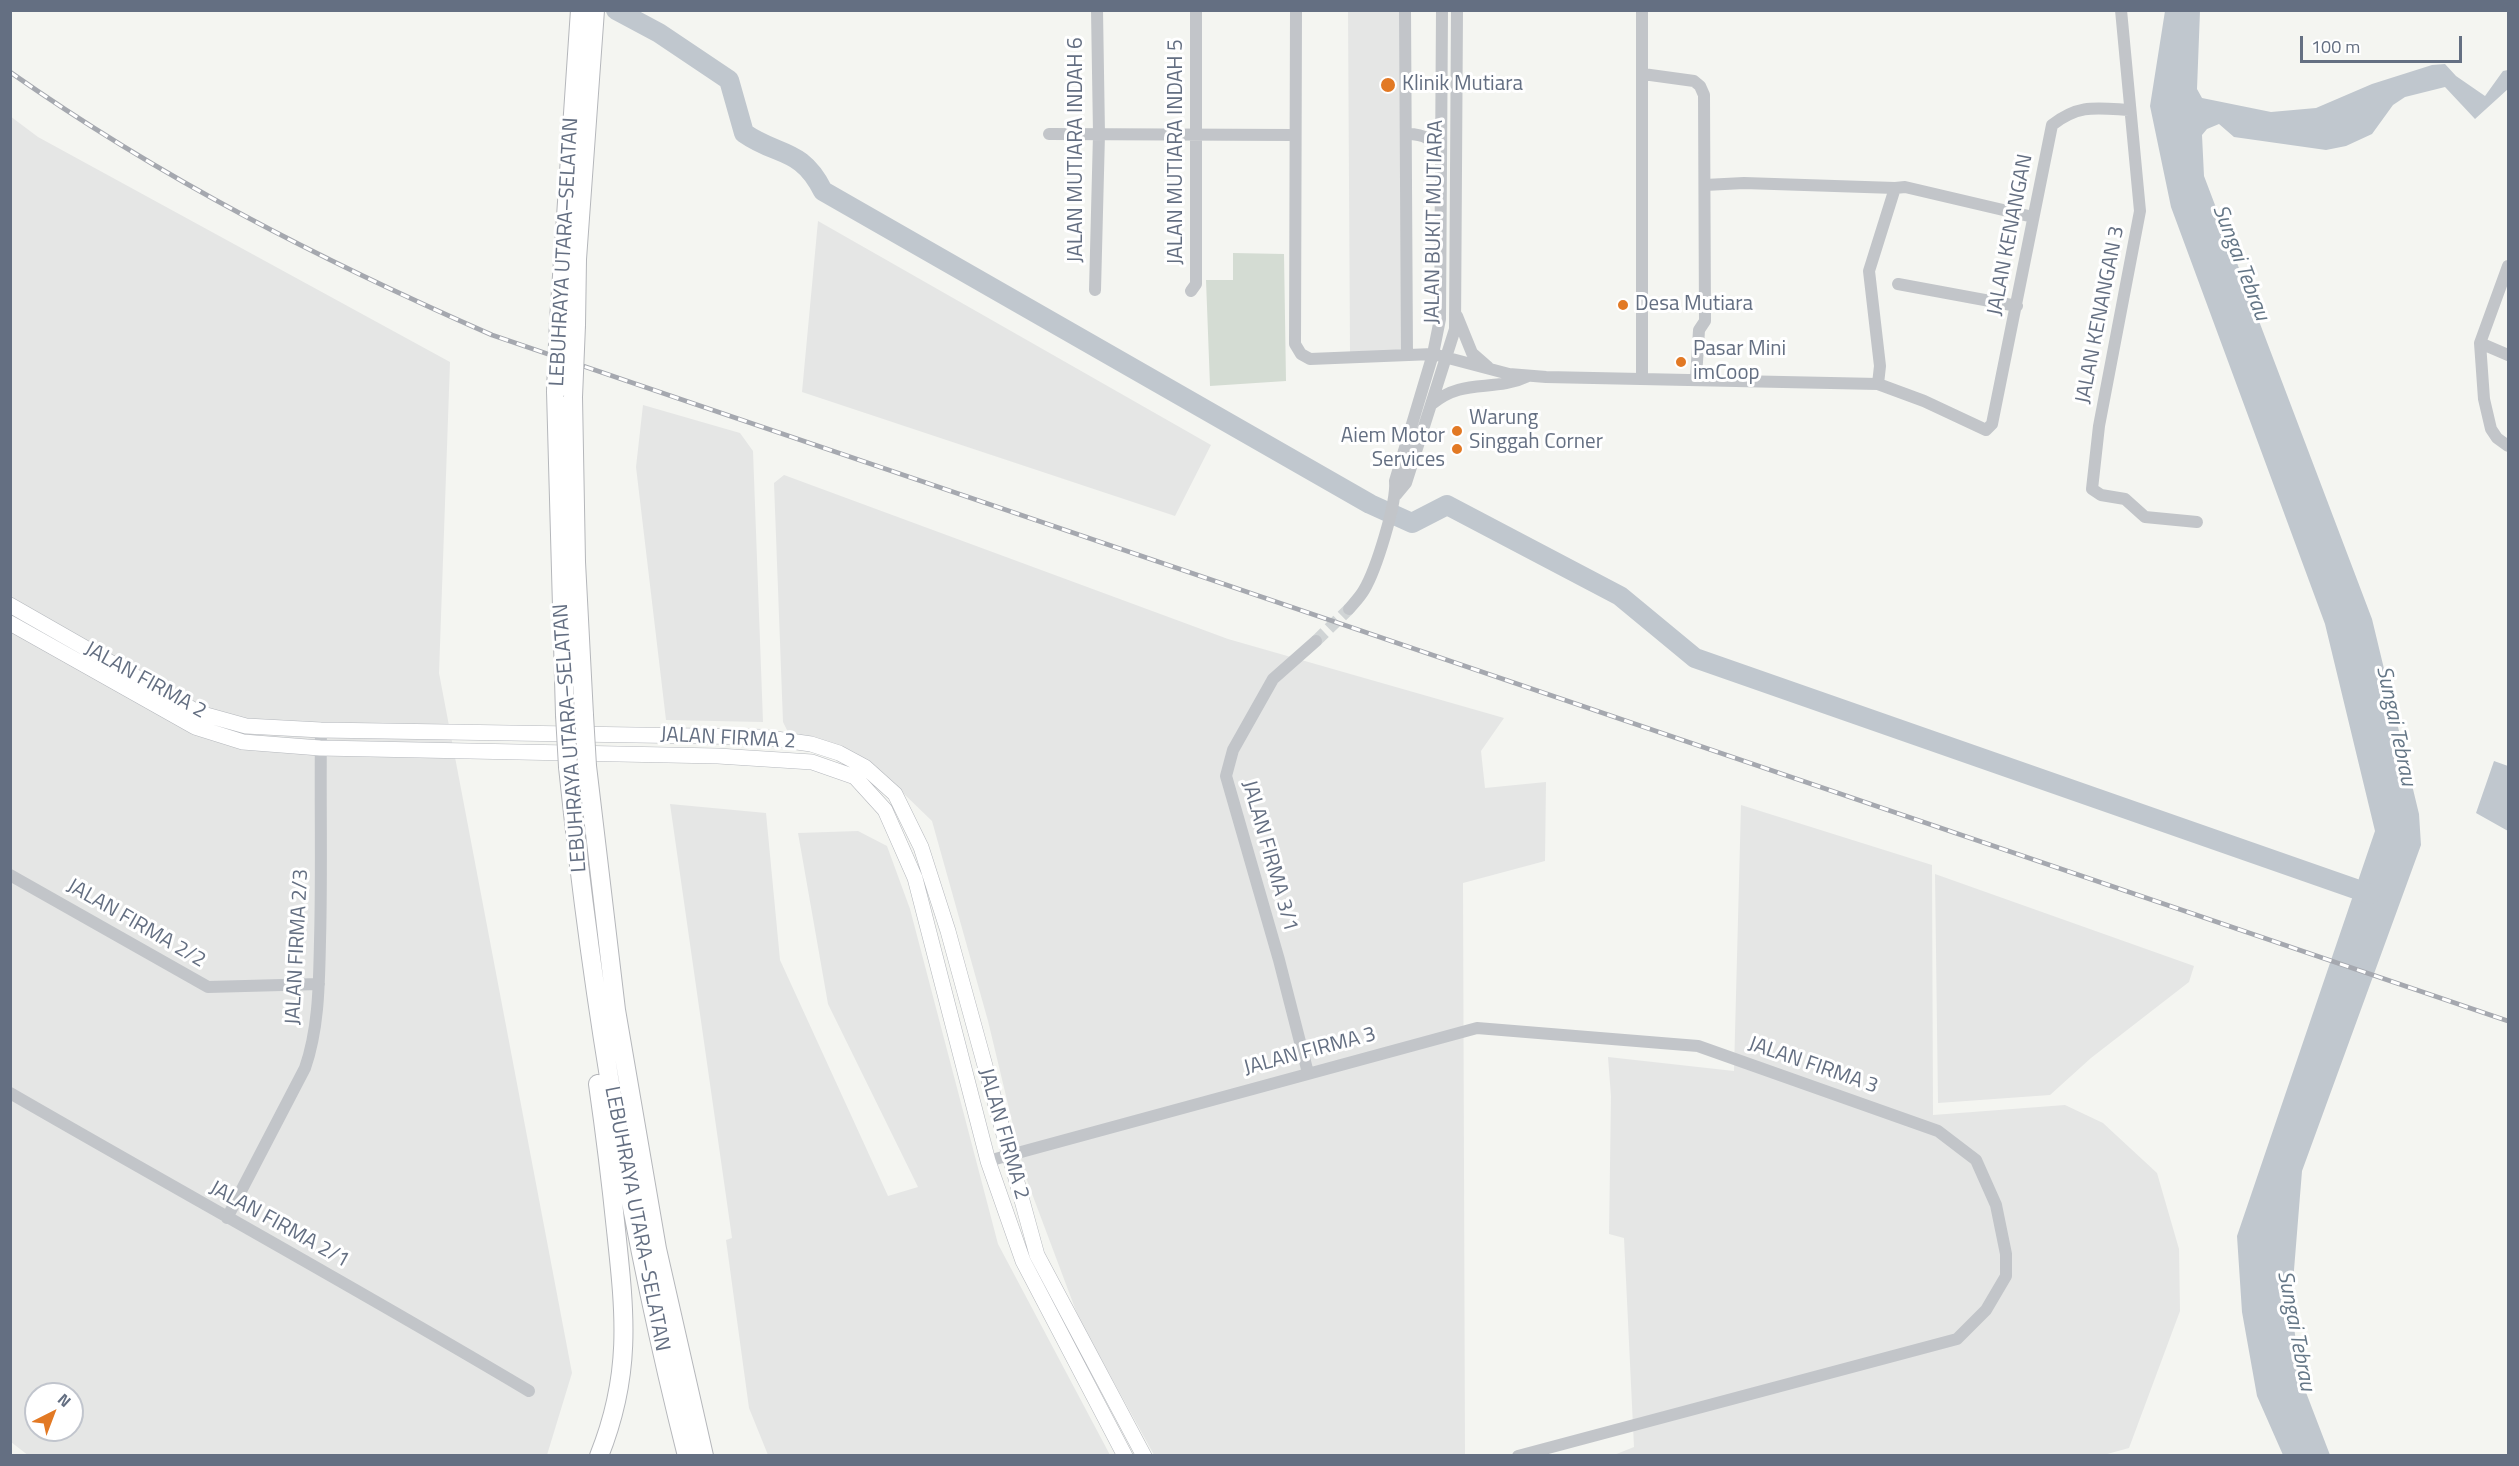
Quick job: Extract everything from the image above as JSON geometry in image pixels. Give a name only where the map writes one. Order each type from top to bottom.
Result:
[{"type":"highway","name":"LEBUHRAYA UTARA–SELATAN","points":[[580,10],[586,32]]},
{"type":"highway","name":"LEBUHRAYA UTARA–SELATAN","points":[[595,10],[586,32],[567,322],[559,551],[568,767],[609,1081],[641,1257],[687,1455]]},
{"type":"highway","name":"LEBUHRAYA UTARA–SELATAN","points":[[565,394],[587,766],[615,1010],[657,1248],[704,1455]]},
{"type":"highway","points":[[592,960],[584,986],[609,1165],[626,1335],[618,1396],[599,1455]]},
{"type":"main road","name":"JALAN FIRMA 2","points":[[10,605],[199,713],[246,726],[321,730],[762,737],[812,744],[839,753],[865,767],[895,794],[921,847],[948,931],[1037,1255],[1144,1455]]},
{"type":"main road","name":"JALAN FIRMA 2","points":[[10,623],[195,727],[243,742],[321,748],[718,756],[812,762],[855,777],[885,810],[915,878],[988,1161],[1023,1261],[1125,1455]]},
{"type":"street","name":"JALAN MUTIARA INDAH 6","points":[[1095,290],[1099,135],[1097,10]]},
{"type":"street","name":"JALAN MUTIARA INDAH 5","points":[[1191,291],[1196,284],[1196,10]]},
{"type":"street","points":[[1296,10],[1295,344],[1301,354],[1310,359],[1433,354],[1490,369],[1529,376],[1696,378],[1878,384],[1880,366],[1869,271],[1894,188]]},
{"type":"street","points":[[1405,10],[1407,355]]},
{"type":"street","name":"JALAN BUKIT MUTIARA","points":[[1433,354],[1442,306],[1442,10]]},
{"type":"street","points":[[1642,10],[1642,379]]},
{"type":"street","points":[[2121,10],[2129,110]]},
{"type":"street","name":"JALAN BUKIT MUTIARA","points":[[1396,495],[1406,483],[1455,329],[1457,11]]},
{"type":"street","points":[[1643,74],[1694,81],[1700,86],[1704,95],[1705,321],[1699,330],[1696,378]]},
{"type":"street","points":[[1421,134],[1435,121],[1443,105]]},
{"type":"street","name":"JALAN KENANGAN","points":[[1878,384],[1924,401],[1986,430],[1992,424],[2052,125],[2069,111],[2093,108],[2129,110]]},
{"type":"street","name":"JALAN KENANGAN 3","points":[[2129,110],[2140,211],[2099,426],[2091,485],[2094,492],[2128,501],[2145,517],[2197,522]]},
{"type":"street","points":[[1049,134],[1294,135]]},
{"type":"street","points":[[1407,134],[1421,134],[1436,145],[1442,164]]},
{"type":"street","points":[[1705,185],[1744,183],[1905,187],[2033,217]]},
{"type":"street","points":[[2508,266],[2480,343],[2484,399],[2491,429],[2497,438],[2508,446]]},
{"type":"street","points":[[1898,284],[2017,306]]},
{"type":"street","points":[[1455,313],[1472,352],[1490,369]]},
{"type":"street","points":[[2480,343],[2508,355]]},
{"type":"street","points":[[1349,609],[1364,591],[1383,535],[1396,495],[1395,481],[1433,354]]},
{"type":"street","points":[[1431,405],[1457,388],[1513,384],[1529,376]]},
{"type":"street","name":"JALAN FIRMA 3/1","points":[[1308,1073],[1279,960],[1226,776],[1233,750],[1273,679],[1316,641]]},
{"type":"street","name":"JALAN FIRMA 2/3","points":[[226,1218],[305,1068],[311,1049],[319,984],[322,867],[321,730]]},
{"type":"street","name":"JALAN FIRMA 2/2","points":[[10,875],[208,987],[319,984]]},
{"type":"street","name":"JALAN FIRMA 3","points":[[988,1161],[1477,1028],[1682,1044],[1709,1050],[1938,1131],[1976,1160],[1996,1205],[2006,1254],[2006,1276],[1986,1310],[1957,1340],[1518,1455]]},
{"type":"street","name":"JALAN FIRMA 2/1","points":[[10,1093],[226,1218],[425,1328],[529,1391]]},
{"type":"shaded area","points":[[1409,10],[1411,351],[1350,353],[1348,11]]},
{"type":"shaded area","points":[[10,116],[38,137],[450,362],[439,673],[572,1373],[547,1455],[29,1456],[11,1442]]},
{"type":"shaded area","points":[[818,221],[1211,445],[1175,516],[802,392]]},
{"type":"shaded area","points":[[1233,253],[1284,254],[1286,381],[1210,386],[1206,280],[1233,280]]},
{"type":"shaded area","points":[[643,405],[740,433],[753,451],[763,722],[666,720],[636,467]]},
{"type":"shaded area","points":[[784,475],[1228,639],[1504,718],[1481,751],[1485,788],[1546,782],[1545,861],[1463,883],[1465,1455],[1154,1455],[1079,1319],[1025,1175],[988,1021],[932,821],[873,764],[846,748],[788,732],[783,722],[774,483]]},
{"type":"shaded area","points":[[670,804],[766,813],[780,960],[888,1196],[918,1187],[828,1004],[798,833],[858,831],[887,846],[910,909],[998,1244],[1110,1455],[768,1455],[749,1408],[726,1240],[732,1238]]},
{"type":"shaded area","points":[[1741,805],[1932,865],[1933,1115],[2065,1105],[2103,1123],[2157,1173],[2179,1249],[2180,1311],[2129,1448],[2100,1456],[1614,1455],[1634,1447],[1624,1238],[1609,1234],[1611,1096],[1608,1057],[1734,1071]]},
{"type":"shaded area","points":[[1935,874],[2194,966],[2189,982],[2091,1058],[2050,1095],[1938,1103]]},
{"type":"water","name":"Sungai Tebrau","points":[[2165,11],[2200,11],[2197,89],[2202,98],[2271,112],[2316,108],[2372,84],[2432,65],[2445,64],[2456,76],[2485,96],[2503,71],[2508,70],[2508,89],[2475,119],[2445,87],[2405,97],[2393,105],[2372,134],[2346,146],[2326,150],[2234,137],[2219,124],[2207,129],[2202,135],[2204,176],[2372,619],[2419,814],[2421,845],[2302,1171],[2291,1307],[2302,1382],[2330,1455],[2283,1455],[2257,1396],[2242,1312],[2237,1236],[2375,831],[2325,624],[2171,207],[2150,106]]},
{"type":"water","points":[[2494,761],[2508,766],[2508,831],[2476,813]]},
{"type":"waterway","points":[[616,10],[659,33],[729,80],[744,133],[797,160],[815,177],[823,191],[1370,504],[1412,523],[1447,505],[1620,596],[1695,658],[2370,894]]},
{"type":"tunnel","points":[[1316,641],[1349,609]]},
{"type":"railway","points":[[10,72],[126,148],[245,216],[366,277],[492,335],[2508,1021]]},
{"type":"place","name":"Klinik Mutiara","points":[[1388,85]]},
{"type":"place","name":"Desa Mutiara","points":[[1623,305]]},
{"type":"place","name":"Pasar Mini imCoop","points":[[1681,362]]},
{"type":"place","name":"Warung Singgah Corner","points":[[1457,431]]},
{"type":"place","name":"Aiem Motor Services","points":[[1457,449]]}]
